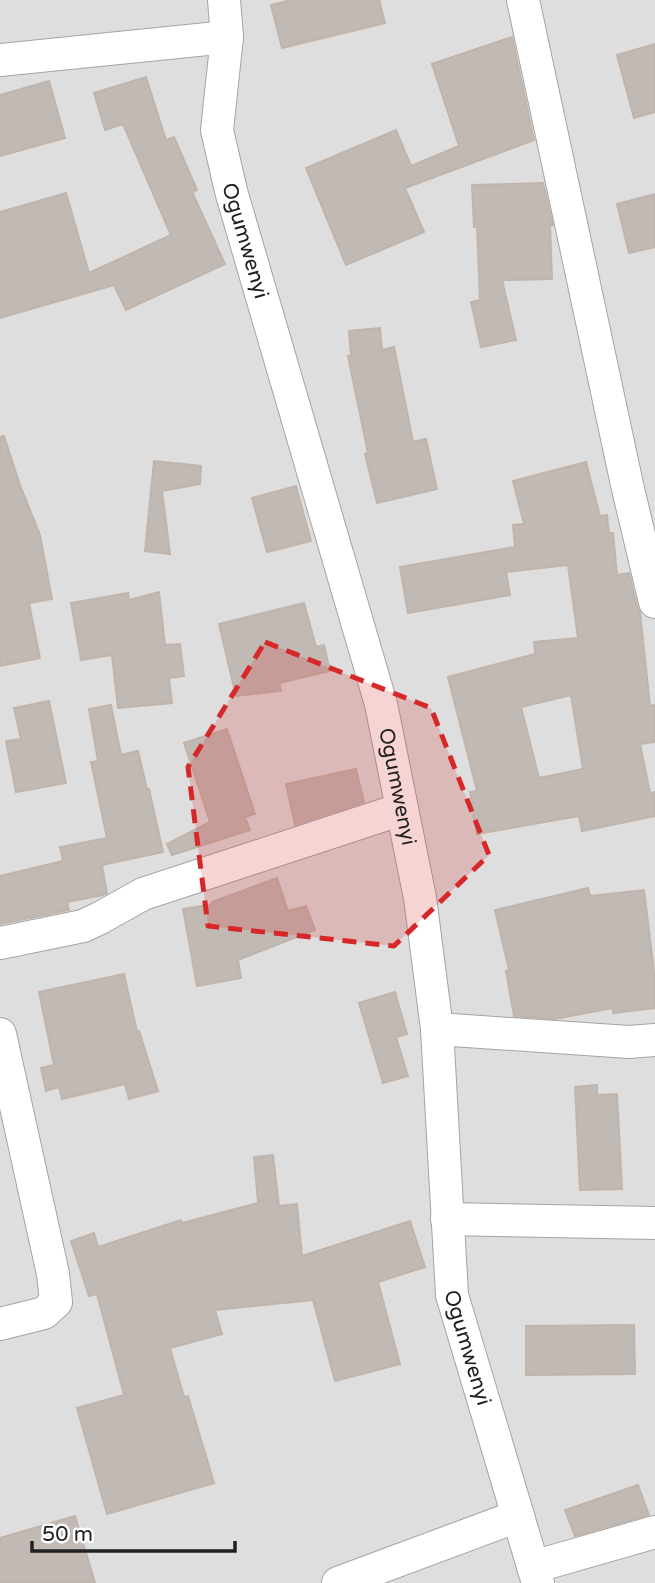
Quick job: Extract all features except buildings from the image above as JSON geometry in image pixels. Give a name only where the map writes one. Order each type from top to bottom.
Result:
[{"type":"street","name":"Ogumwenyi","points":[[224,0],[227,37],[217,130],[239,218],[381,704],[420,898],[437,1029],[452,1295],[536,1575]]},
{"type":"street","points":[[523,0],[628,489],[655,602]]},
{"type":"street","points":[[0,60],[227,37]]},
{"type":"street","points":[[0,943],[83,926],[143,894],[402,809]]},
{"type":"street","points":[[437,1029],[629,1042],[655,1040]]},
{"type":"street","points":[[0,1034],[53,1274],[55,1301],[44,1314],[0,1324]]},
{"type":"street","points":[[447,1219],[655,1223]]},
{"type":"street","points":[[338,1583],[518,1516]]},
{"type":"street","points":[[536,1575],[655,1532]]},
{"type":"highlighted area","points":[[265,642],[431,708],[489,855],[394,946],[208,926],[188,767]]},
{"type":"shaded area","points":[[0,0],[655,0],[655,1583],[0,1583]]}]
